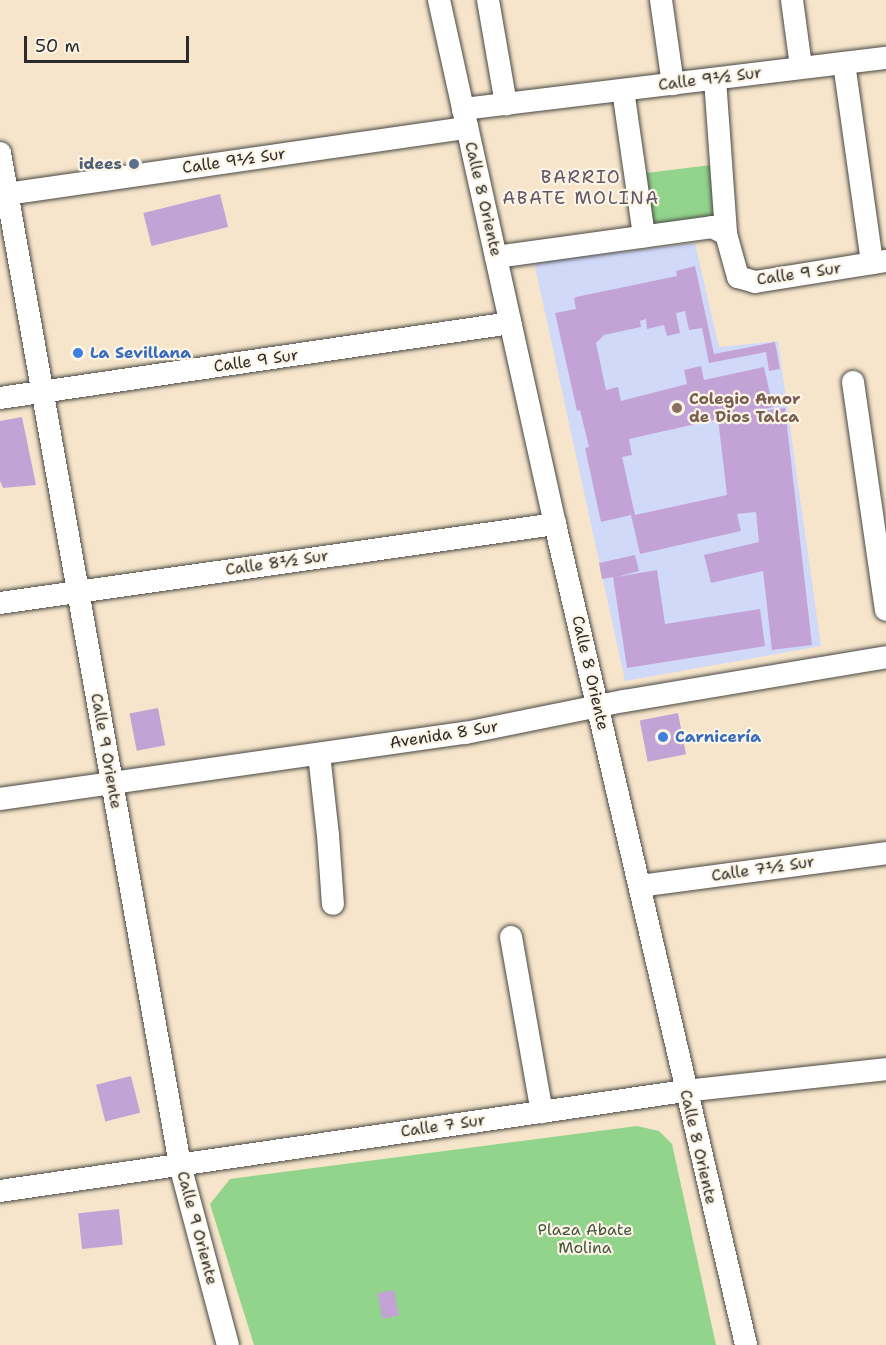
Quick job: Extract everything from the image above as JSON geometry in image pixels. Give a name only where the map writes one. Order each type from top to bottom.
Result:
[{"type":"street","name":"Calle 8 Oriente","points":[[439,0],[555,524],[640,886],[685,1091],[746,1345]]},
{"type":"street","points":[[488,0],[506,104]]},
{"type":"street","points":[[661,0],[673,84]]},
{"type":"street","points":[[792,0],[801,67]]},
{"type":"street","name":"Calle 9½ Sur","points":[[4,194],[465,118],[506,104],[886,58]]},
{"type":"street","points":[[844,63],[879,262]]},
{"type":"street","points":[[715,79],[726,234]]},
{"type":"street","points":[[624,90],[644,236]]},
{"type":"street","name":"Calle 9 Oriente","points":[[0,153],[4,194],[79,591],[180,1165],[228,1345]]},
{"type":"street","points":[[496,257],[712,227],[726,234]]},
{"type":"street","name":"Calle 9 Sur","points":[[726,234],[738,277],[755,282],[879,262]]},
{"type":"street","name":"Calle 9 Sur","points":[[0,398],[511,323]]},
{"type":"street","points":[[853,382],[886,610]]},
{"type":"street","name":"Calle 8½ Sur","points":[[0,603],[555,524]]},
{"type":"street","name":"Avenida 8 Sur","points":[[0,799],[465,733],[597,707],[886,657]]},
{"type":"street","points":[[319,754],[333,904]]},
{"type":"street","name":"Calle 7½ Sur","points":[[640,886],[886,853]]},
{"type":"street","points":[[511,938],[542,1112]]},
{"type":"street","name":"Calle 7 Sur","points":[[0,1191],[685,1091],[886,1069]]},
{"type":"shaded area","name":"Colegio Amor de Dios Talca","points":[[695,243],[719,347],[778,341],[821,646],[625,681],[534,262]]},
{"type":"green space","points":[[719,164],[725,215],[649,224],[643,173]]},
{"type":"green space","name":"Plaza Abate Molina","points":[[637,1126],[659,1131],[672,1144],[716,1345],[254,1345],[210,1204],[230,1179]]},
{"type":"building","points":[[220,194],[228,227],[152,246],[143,213]]},
{"type":"building","points":[[695,266],[714,354],[775,342],[780,369],[769,371],[766,352],[709,363],[702,328],[689,330],[685,311],[676,313],[680,333],[667,336],[664,325],[647,329],[646,319],[640,321],[641,327],[604,335],[596,343],[606,390],[618,387],[621,401],[687,384],[684,370],[701,366],[704,380],[764,367],[773,407],[746,413],[785,408],[812,645],[772,650],[763,571],[711,583],[704,555],[759,542],[756,512],[737,514],[741,531],[640,554],[631,515],[601,522],[585,448],[589,447],[580,410],[577,411],[555,313],[576,309],[574,299],[576,297],[677,276],[676,271]],"holes":[[[718,419],[727,495],[635,515],[622,457],[632,455],[629,439]]]},
{"type":"building","points":[[22,417],[36,485],[3,488],[0,481],[0,421]]},
{"type":"building","points":[[635,555],[639,571],[616,577],[657,570],[665,624],[760,609],[765,646],[627,668],[613,577],[602,579],[599,563]]},
{"type":"building","points":[[158,708],[165,745],[137,751],[130,714]]},
{"type":"building","name":"Carnicería","points":[[678,713],[686,754],[648,762],[640,720]]},
{"type":"building","points":[[131,1076],[140,1113],[105,1122],[96,1085]]},
{"type":"building","points":[[119,1209],[123,1245],[82,1249],[78,1213]]},
{"type":"building","points":[[394,1290],[399,1316],[382,1319],[377,1293]]},
{"type":"place","name":"idees","points":[[134,164]]},
{"type":"place","name":"La Sevillana","points":[[78,353]]},
{"type":"place","name":"Colegio Amor de Dios Talca","points":[[677,408]]},
{"type":"place","name":"Carnicería","points":[[663,737]]},
{"type":"district","name":"BARRIO ABATE MOLINA","points":[[581,188]]}]
